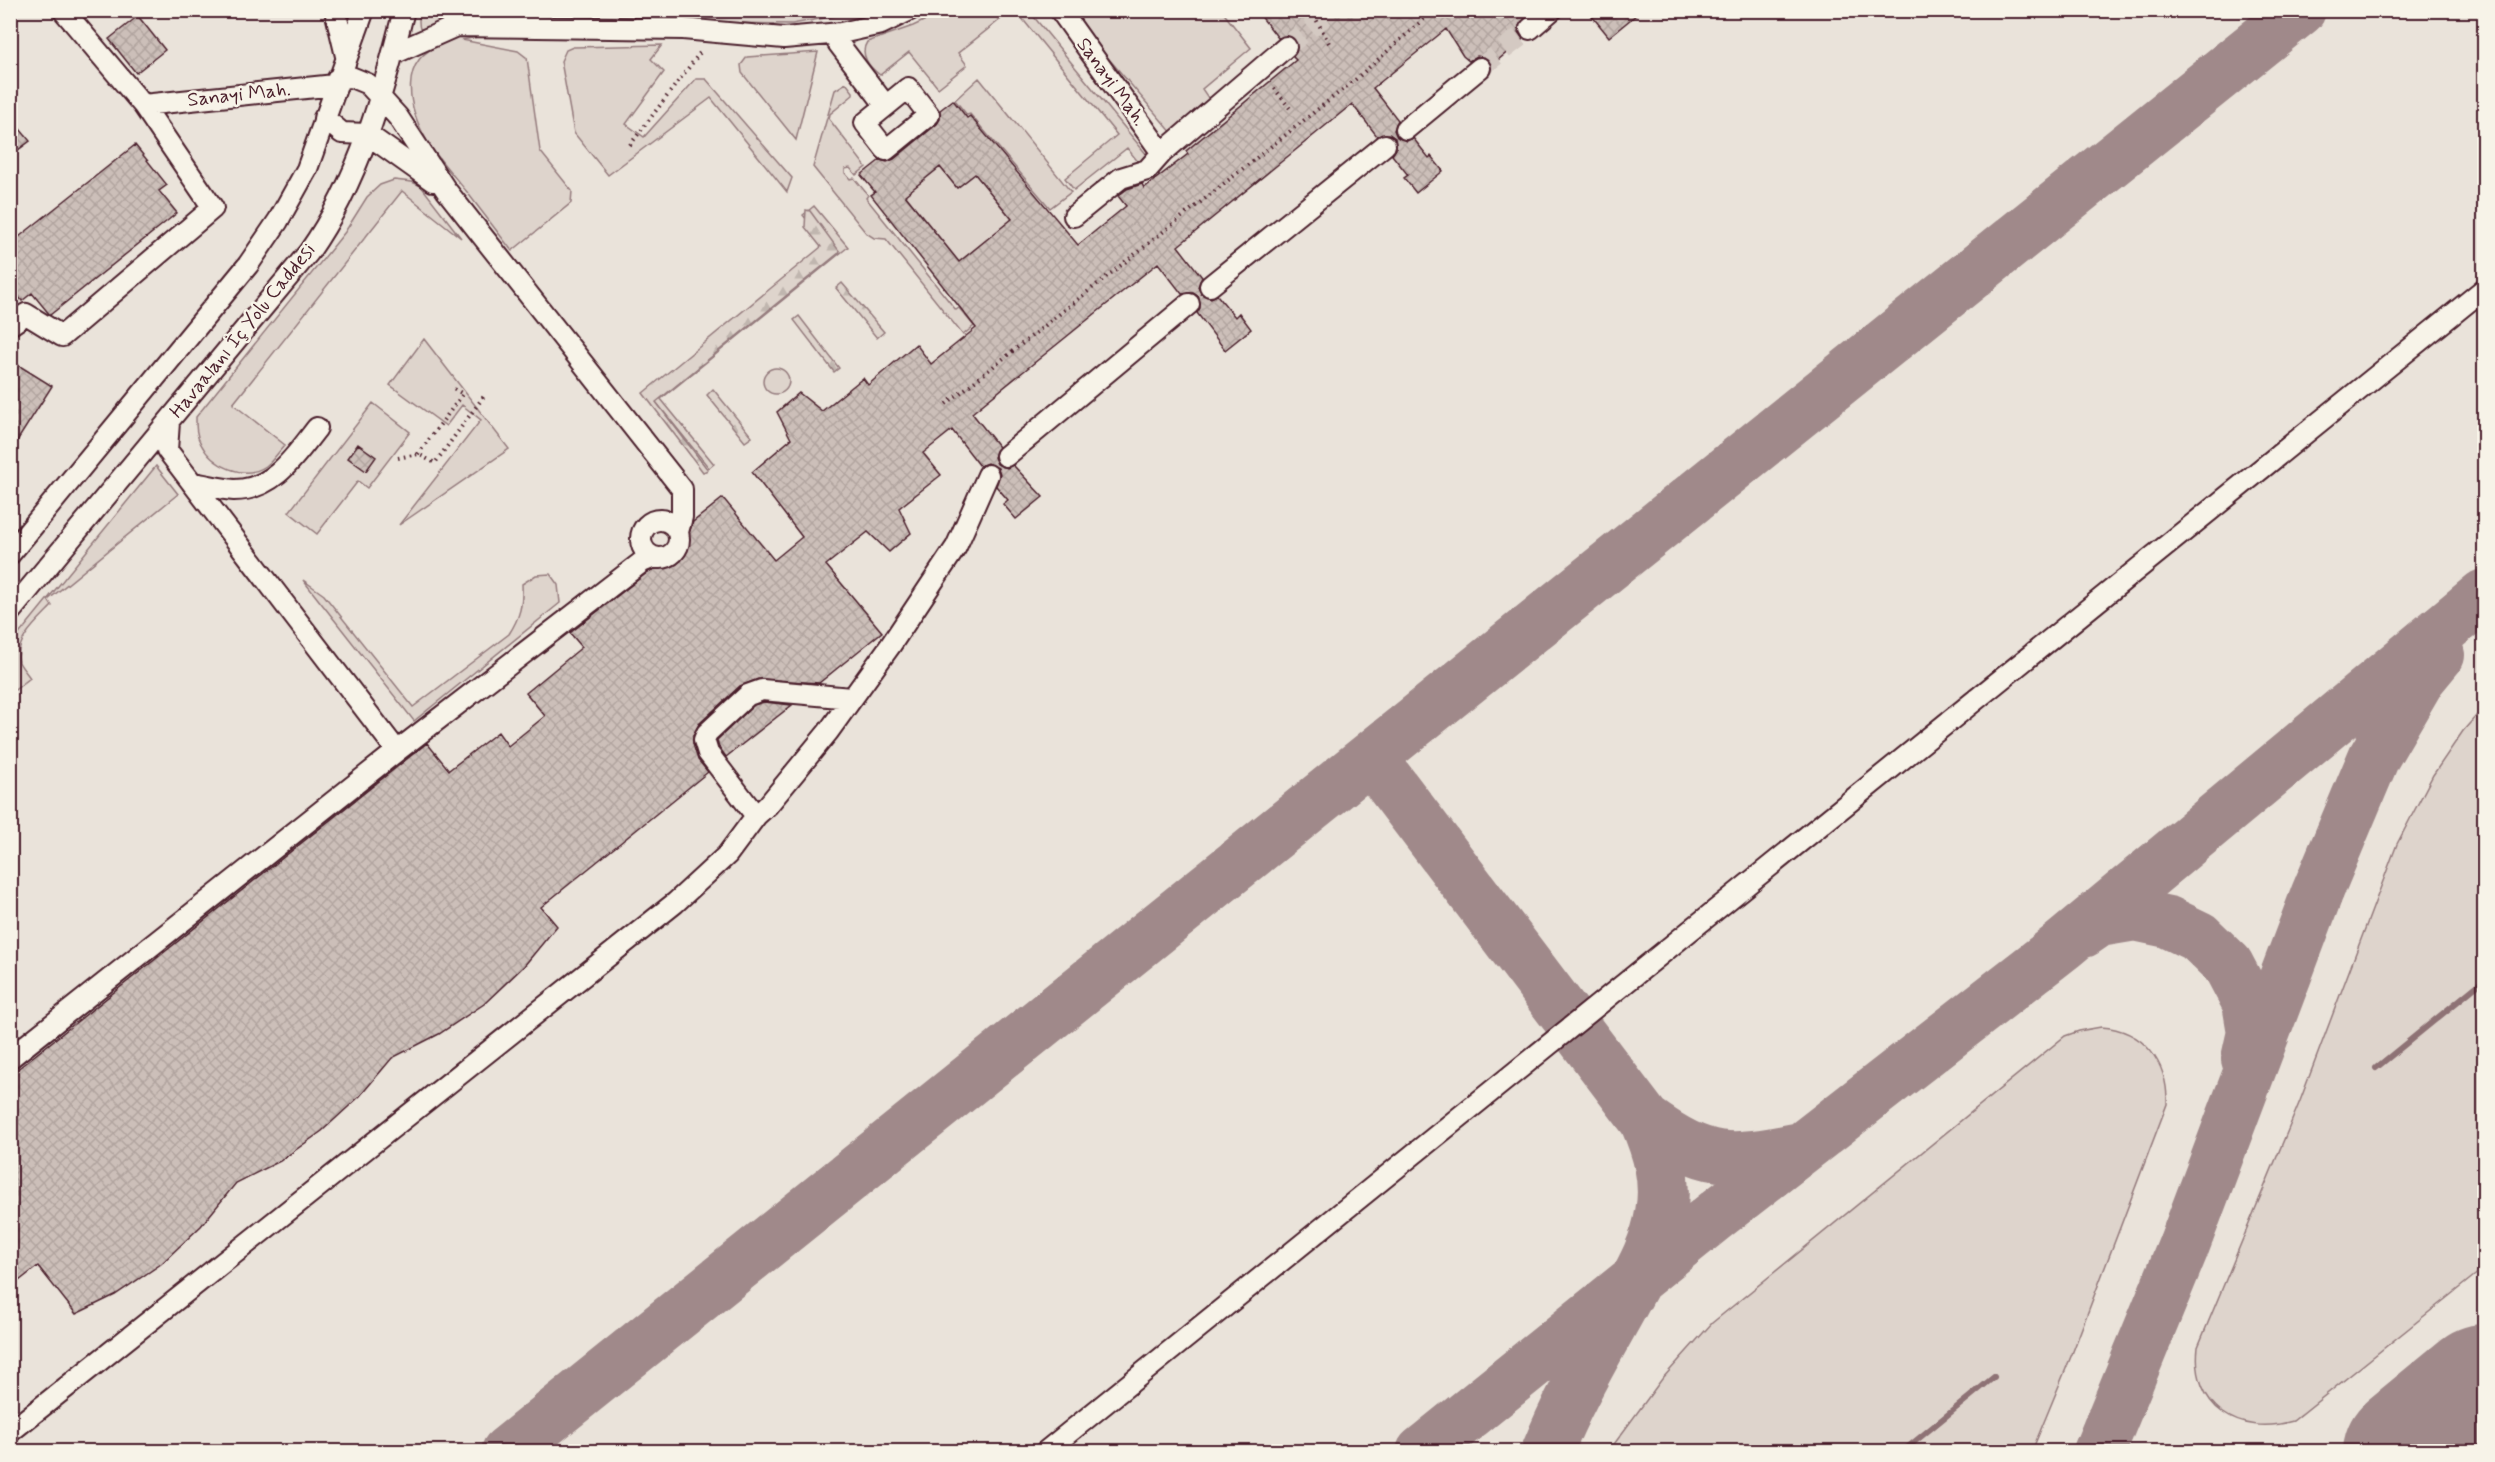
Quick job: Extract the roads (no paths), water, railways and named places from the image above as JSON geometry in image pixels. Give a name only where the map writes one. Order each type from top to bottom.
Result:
[{"type":"street","points":[[10,325],[26,314],[62,336],[213,208],[143,105],[63,10]]},
{"type":"street","points":[[335,10],[346,56]]},
{"type":"street","name":"Havaalanı İç Yolu Caddesi","points":[[10,554],[248,265],[278,221],[307,169],[364,10]]},
{"type":"street","name":"Havaalanı İç Yolu Caddesi","points":[[10,612],[325,230],[348,188],[380,97],[404,10]]},
{"type":"street","points":[[477,10],[500,26]]},
{"type":"street","points":[[393,54],[456,26],[683,29],[784,38],[842,33],[881,24],[910,10]]},
{"type":"street","name":"Sanayi Mah.","points":[[1060,10],[1162,153]]},
{"type":"street","points":[[1530,29],[1552,10]]},
{"type":"street","points":[[838,43],[886,106]]},
{"type":"street","points":[[1074,216],[1121,178],[1147,170],[1162,153],[1286,47]]},
{"type":"street","points":[[1406,129],[1480,68]]},
{"type":"street","points":[[337,82],[351,77],[368,84],[398,117],[446,190],[682,489],[682,517],[677,548],[671,555],[663,558],[654,557],[642,547],[641,539],[647,525],[662,520],[669,522],[678,532]]},
{"type":"street","name":"Sanayi Mah.","points":[[143,105],[337,82]]},
{"type":"street","points":[[324,118],[342,133],[367,134],[446,190]]},
{"type":"street","points":[[1210,286],[1385,145]]},
{"type":"street","points":[[1045,1452],[2484,289]]},
{"type":"street","points":[[1006,456],[1189,304]]},
{"type":"street","points":[[168,422],[167,450],[397,751]]},
{"type":"street","points":[[192,483],[235,490],[265,484],[288,465],[317,428]]},
{"type":"street","points":[[10,1432],[675,903],[727,855],[756,816],[768,805],[828,732],[890,646],[956,547],[988,475]]},
{"type":"street","points":[[10,1058],[397,751],[642,562],[654,557]]},
{"type":"street","points":[[756,816],[705,747],[707,733],[748,695],[762,690],[851,698]]},
{"type":"waterway","points":[[2376,1068],[2484,980]]},
{"type":"waterway","points":[[1902,1452],[1994,1377]]},
{"type":"tunnel","points":[[1286,47],[1332,10]]},
{"type":"tunnel","points":[[1480,68],[1530,29]]}]
